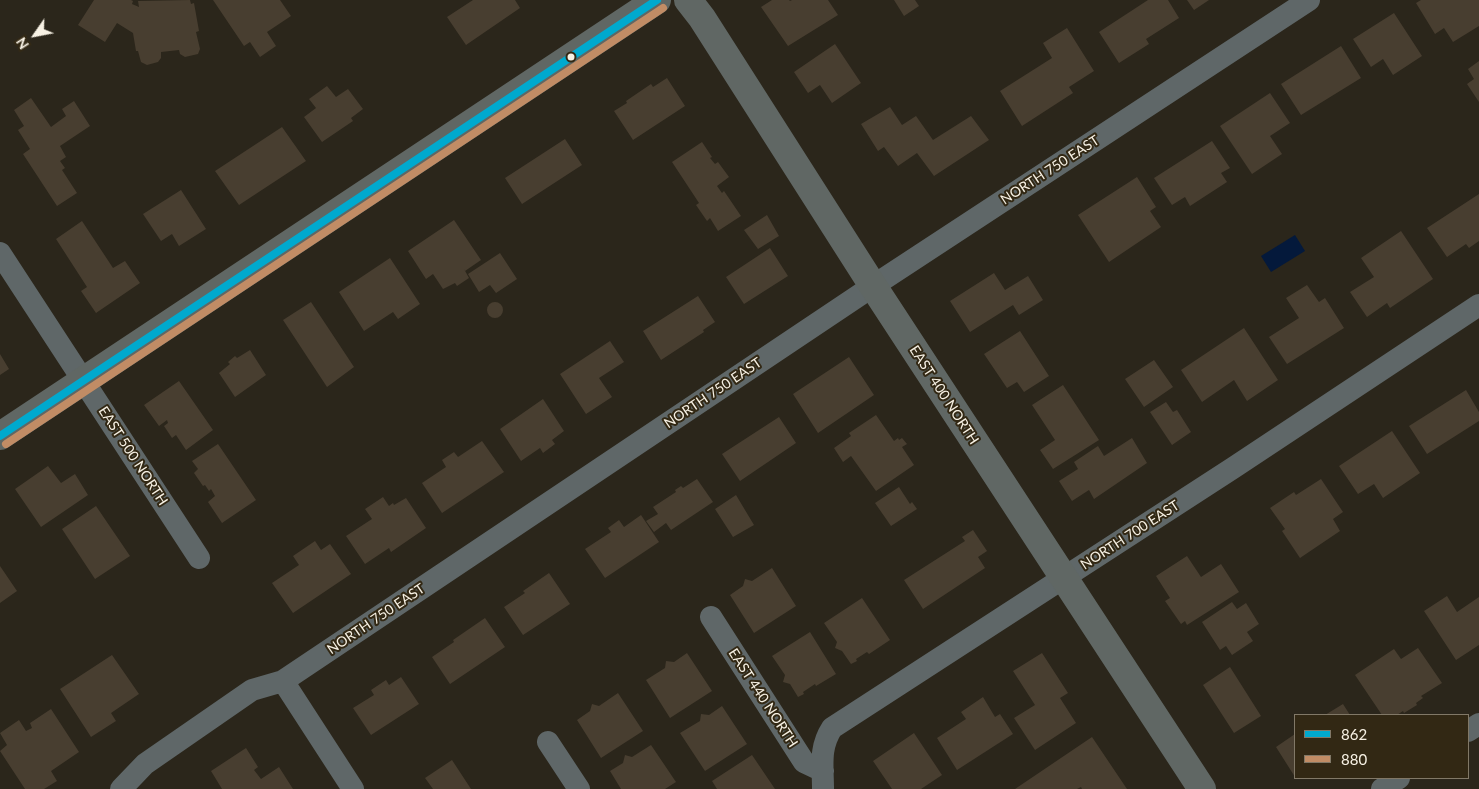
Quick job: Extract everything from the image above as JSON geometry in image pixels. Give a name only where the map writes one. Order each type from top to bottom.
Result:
[{"type":"main road","points":[[0,436],[657,0]]},
{"type":"main road","name":"EAST 400 NORTH","points":[[688,0],[702,18],[873,286],[1202,789]]},
{"type":"street","name":"NORTH 750 EAST","points":[[121,789],[145,764],[252,690],[283,681],[873,286],[1309,0]]},
{"type":"street","name":"EAST 500 NORTH","points":[[0,253],[199,558]]},
{"type":"street","name":"NORTH 700 EAST","points":[[823,780],[822,750],[832,728],[1233,468],[1479,305]]},
{"type":"street","name":"EAST 440 NORTH","points":[[711,617],[804,762],[823,780]]},
{"type":"street","points":[[283,681],[353,789]]},
{"type":"street","points":[[548,742],[579,789]]},
{"type":"street","points":[[1382,789],[1397,779]]},
{"type":"water","points":[[1295,235],[1305,251],[1271,272],[1261,256]]},
{"type":"building","points":[[94,0],[131,0],[133,1],[132,4],[139,7],[138,1],[190,0],[191,4],[194,3],[199,31],[196,32],[200,49],[198,54],[185,57],[180,54],[179,50],[161,52],[161,58],[158,62],[147,65],[141,62],[138,51],[136,51],[133,33],[117,23],[105,42],[78,25]]},
{"type":"building","points":[[213,0],[280,0],[291,16],[267,32],[276,46],[260,57],[250,42],[244,46]]},
{"type":"building","points":[[473,0],[515,0],[520,8],[466,45],[447,17]]},
{"type":"building","points":[[772,0],[828,0],[838,15],[788,46],[761,7]]},
{"type":"building","points":[[894,0],[915,0],[919,6],[904,16]]},
{"type":"building","points":[[1148,0],[1168,0],[1179,18],[1146,39],[1149,44],[1119,63],[1099,32]]},
{"type":"building","points":[[1187,0],[1209,0],[1194,10]]},
{"type":"building","points":[[1421,0],[1479,0],[1479,26],[1453,42],[1444,28],[1435,34],[1416,3]]},
{"type":"building","points":[[1394,13],[1422,56],[1393,75],[1383,59],[1371,67],[1353,39]]},
{"type":"building","points":[[1067,28],[1094,71],[1069,87],[1073,93],[1022,126],[1000,91],[1052,58],[1043,43]]},
{"type":"building","points":[[835,44],[861,83],[832,103],[820,85],[808,93],[794,72]]},
{"type":"building","points":[[1341,46],[1361,78],[1301,115],[1281,84]]},
{"type":"building","points":[[1479,61],[1479,102],[1467,84],[1474,79],[1468,69]]},
{"type":"building","points":[[667,78],[685,106],[633,140],[614,111],[651,84],[653,87]]},
{"type":"building","points":[[327,86],[336,97],[348,89],[363,109],[351,118],[353,121],[322,142],[304,117],[316,108],[309,99]]},
{"type":"building","points":[[1270,93],[1290,123],[1270,136],[1282,154],[1252,174],[1220,126]]},
{"type":"building","points":[[31,98],[51,127],[66,116],[62,109],[74,101],[90,126],[60,146],[66,157],[60,161],[65,168],[62,170],[77,193],[57,206],[23,154],[30,149],[18,130],[24,126],[14,110]]},
{"type":"building","points":[[890,107],[902,125],[916,116],[933,140],[971,116],[989,140],[934,176],[917,153],[898,166],[884,147],[878,151],[861,124]]},
{"type":"building","points":[[282,127],[306,161],[239,205],[215,171]]},
{"type":"building","points":[[565,139],[582,165],[522,204],[505,178]]},
{"type":"building","points":[[1212,141],[1230,168],[1221,173],[1227,182],[1190,206],[1185,197],[1172,205],[1154,178]]},
{"type":"building","points":[[702,142],[712,157],[710,158],[715,164],[718,162],[729,177],[717,186],[722,193],[724,191],[741,216],[718,231],[710,218],[707,221],[696,205],[699,203],[672,162]]},
{"type":"building","points":[[1137,177],[1156,207],[1150,211],[1161,227],[1109,262],[1078,215]]},
{"type":"building","points":[[181,190],[206,229],[179,246],[172,234],[161,241],[143,214]]},
{"type":"building","points":[[1479,194],[1479,241],[1469,248],[1466,244],[1447,257],[1427,228]]},
{"type":"building","points":[[767,215],[779,236],[758,249],[744,230]]},
{"type":"building","points":[[454,220],[481,260],[465,271],[469,278],[457,286],[455,283],[443,289],[433,274],[426,279],[408,251]]},
{"type":"building","points":[[82,221],[113,268],[125,261],[140,283],[96,313],[81,291],[87,287],[56,239]]},
{"type":"building","points":[[1401,231],[1433,279],[1390,308],[1387,303],[1367,317],[1350,292],[1374,277],[1361,258]]},
{"type":"building","points":[[770,248],[788,276],[744,304],[726,277]]},
{"type":"building","points":[[500,253],[517,279],[496,293],[490,285],[479,292],[468,274]]},
{"type":"building","points":[[390,258],[420,304],[398,319],[393,312],[364,331],[339,292]]},
{"type":"building","points":[[994,273],[1005,290],[1028,276],[1043,300],[1019,315],[1013,305],[970,332],[950,301]]},
{"type":"building","points":[[1307,285],[1319,302],[1325,298],[1344,328],[1287,364],[1269,337],[1299,318],[1286,298]]},
{"type":"building","points":[[698,296],[715,322],[703,330],[704,332],[661,360],[643,331]]},
{"type":"building","points":[[311,302],[354,367],[327,387],[283,320]]},
{"type":"building","points":[[492,302],[498,302],[503,307],[501,316],[492,318],[487,313],[487,307]]},
{"type":"building","points":[[1244,328],[1278,380],[1247,401],[1234,380],[1202,402],[1181,370]]},
{"type":"building","points":[[1020,331],[1049,376],[1024,392],[1017,382],[1007,388],[984,354]]},
{"type":"building","points":[[610,341],[624,362],[599,378],[612,397],[586,414],[560,374]]},
{"type":"building","points":[[250,350],[266,375],[235,397],[219,373],[230,364],[228,362],[235,356],[237,358]]},
{"type":"building","points":[[0,354],[9,369],[0,375]]},
{"type":"building","points":[[849,357],[874,395],[818,433],[793,394]]},
{"type":"building","points":[[1154,360],[1173,387],[1144,407],[1125,379]]},
{"type":"building","points":[[179,381],[213,430],[186,450],[176,435],[172,438],[164,426],[168,423],[167,420],[159,426],[144,405]]},
{"type":"building","points":[[1063,385],[1099,440],[1053,469],[1040,450],[1055,440],[1032,405]]},
{"type":"building","points":[[1466,390],[1479,412],[1479,421],[1427,454],[1409,426]]},
{"type":"building","points":[[543,399],[564,431],[552,440],[555,444],[543,453],[540,448],[521,461],[500,429]]},
{"type":"building","points":[[1166,402],[1173,412],[1177,410],[1191,432],[1172,445],[1150,412]]},
{"type":"building","points":[[876,415],[894,441],[902,438],[907,444],[902,447],[914,465],[876,491],[851,456],[843,462],[834,448],[851,436],[849,433]]},
{"type":"building","points":[[779,417],[796,443],[740,481],[722,454]]},
{"type":"building","points":[[1392,431],[1420,473],[1383,498],[1374,484],[1358,494],[1339,466]]},
{"type":"building","points":[[1132,438],[1147,463],[1094,499],[1089,490],[1072,501],[1059,481],[1078,469],[1074,462],[1098,446],[1104,456]]},
{"type":"building","points":[[482,441],[504,472],[442,513],[422,483],[446,467],[442,460],[454,452],[458,457]]},
{"type":"building","points":[[218,444],[256,500],[222,523],[208,502],[215,496],[211,489],[209,491],[205,485],[203,486],[194,473],[198,469],[192,461]]},
{"type":"building","points":[[48,466],[61,483],[75,474],[88,495],[41,527],[15,489]]},
{"type":"building","points":[[697,479],[713,502],[671,530],[666,523],[654,532],[646,521],[658,514],[653,507],[676,492],[675,490],[681,486],[683,488]]},
{"type":"building","points":[[1321,479],[1343,512],[1333,519],[1340,531],[1300,558],[1282,531],[1285,529],[1270,508],[1294,492],[1296,495]]},
{"type":"building","points":[[899,487],[910,504],[912,502],[917,509],[891,526],[875,503]]},
{"type":"building","points":[[736,495],[754,525],[733,537],[715,509]]},
{"type":"building","points":[[383,497],[389,506],[406,498],[426,528],[391,552],[389,548],[365,564],[346,536],[372,519],[365,509]]},
{"type":"building","points":[[96,506],[130,556],[95,579],[62,529]]},
{"type":"building","points":[[641,515],[659,542],[605,578],[585,549],[611,532],[608,528],[619,520],[624,527]]},
{"type":"building","points":[[973,530],[987,551],[978,557],[985,568],[923,609],[904,580],[965,541],[962,537]]},
{"type":"building","points":[[315,541],[321,550],[330,544],[351,574],[293,613],[272,583],[299,565],[293,556]]},
{"type":"building","points":[[1187,556],[1201,577],[1221,564],[1239,592],[1187,625],[1185,621],[1181,624],[1165,601],[1170,598],[1156,576]]},
{"type":"building","points":[[0,566],[17,591],[0,603]]},
{"type":"building","points":[[772,568],[796,606],[754,633],[730,595],[743,586],[745,579],[752,581]]},
{"type":"building","points":[[549,573],[570,604],[523,635],[504,607]]},
{"type":"building","points":[[1447,596],[1457,612],[1479,597],[1479,645],[1456,660],[1424,611]]},
{"type":"building","points":[[862,598],[890,640],[869,654],[867,652],[851,664],[842,651],[835,648],[837,642],[824,623]]},
{"type":"building","points":[[1232,602],[1237,609],[1246,603],[1259,624],[1247,632],[1253,641],[1232,655],[1226,646],[1220,650],[1202,622]]},
{"type":"building","points":[[485,618],[505,647],[450,684],[432,657]]},
{"type":"building","points":[[810,632],[836,674],[816,686],[815,684],[798,697],[790,684],[783,682],[785,675],[772,656]]},
{"type":"building","points":[[1418,648],[1442,683],[1421,696],[1423,698],[1416,703],[1417,705],[1404,713],[1403,711],[1398,714],[1381,714],[1355,675],[1394,649],[1401,659]]},
{"type":"building","points":[[687,653],[712,691],[670,718],[646,680],[665,668],[666,661],[674,662]]},
{"type":"building","points":[[1042,653],[1068,693],[1060,698],[1076,723],[1035,750],[1014,718],[1035,705],[1013,671]]},
{"type":"building","points":[[112,655],[139,694],[111,713],[116,721],[91,737],[60,689]]},
{"type":"building","points":[[1230,667],[1261,716],[1234,733],[1203,685]]},
{"type":"building","points":[[401,677],[419,704],[371,735],[353,708],[374,695],[371,690],[386,680],[389,685]]},
{"type":"building","points":[[618,693],[643,731],[601,758],[577,720],[590,711],[592,704],[599,706]]},
{"type":"building","points":[[983,697],[995,717],[1000,714],[1013,734],[957,770],[937,738],[966,719],[961,712]]},
{"type":"building","points":[[1343,704],[1349,714],[1327,714]]},
{"type":"building","points":[[722,706],[747,744],[705,771],[680,733],[700,721],[701,714],[709,715]]},
{"type":"building","points":[[51,709],[79,752],[51,771],[57,781],[44,789],[25,789],[0,751],[7,745],[0,733],[19,720],[26,731],[32,728],[30,723]]},
{"type":"building","points":[[914,733],[942,775],[921,789],[892,789],[873,761]]},
{"type":"building","points":[[1294,735],[1294,775],[1276,747]]},
{"type":"building","points":[[1092,737],[1127,789],[1082,789],[1081,787],[1077,789],[1015,789]]},
{"type":"building","points":[[651,745],[676,782],[665,789],[621,789],[610,771],[623,763],[625,755],[632,757]]},
{"type":"building","points":[[246,748],[258,767],[254,770],[261,779],[279,767],[293,789],[222,789],[211,771]]},
{"type":"building","points":[[752,755],[775,789],[717,789],[712,781]]},
{"type":"building","points":[[452,760],[471,789],[433,789],[425,778]]},
{"type":"transit line","name":"862","points":[[0,436],[657,0]]},
{"type":"transit line","name":"880","points":[[6,444],[663,8]]}]
